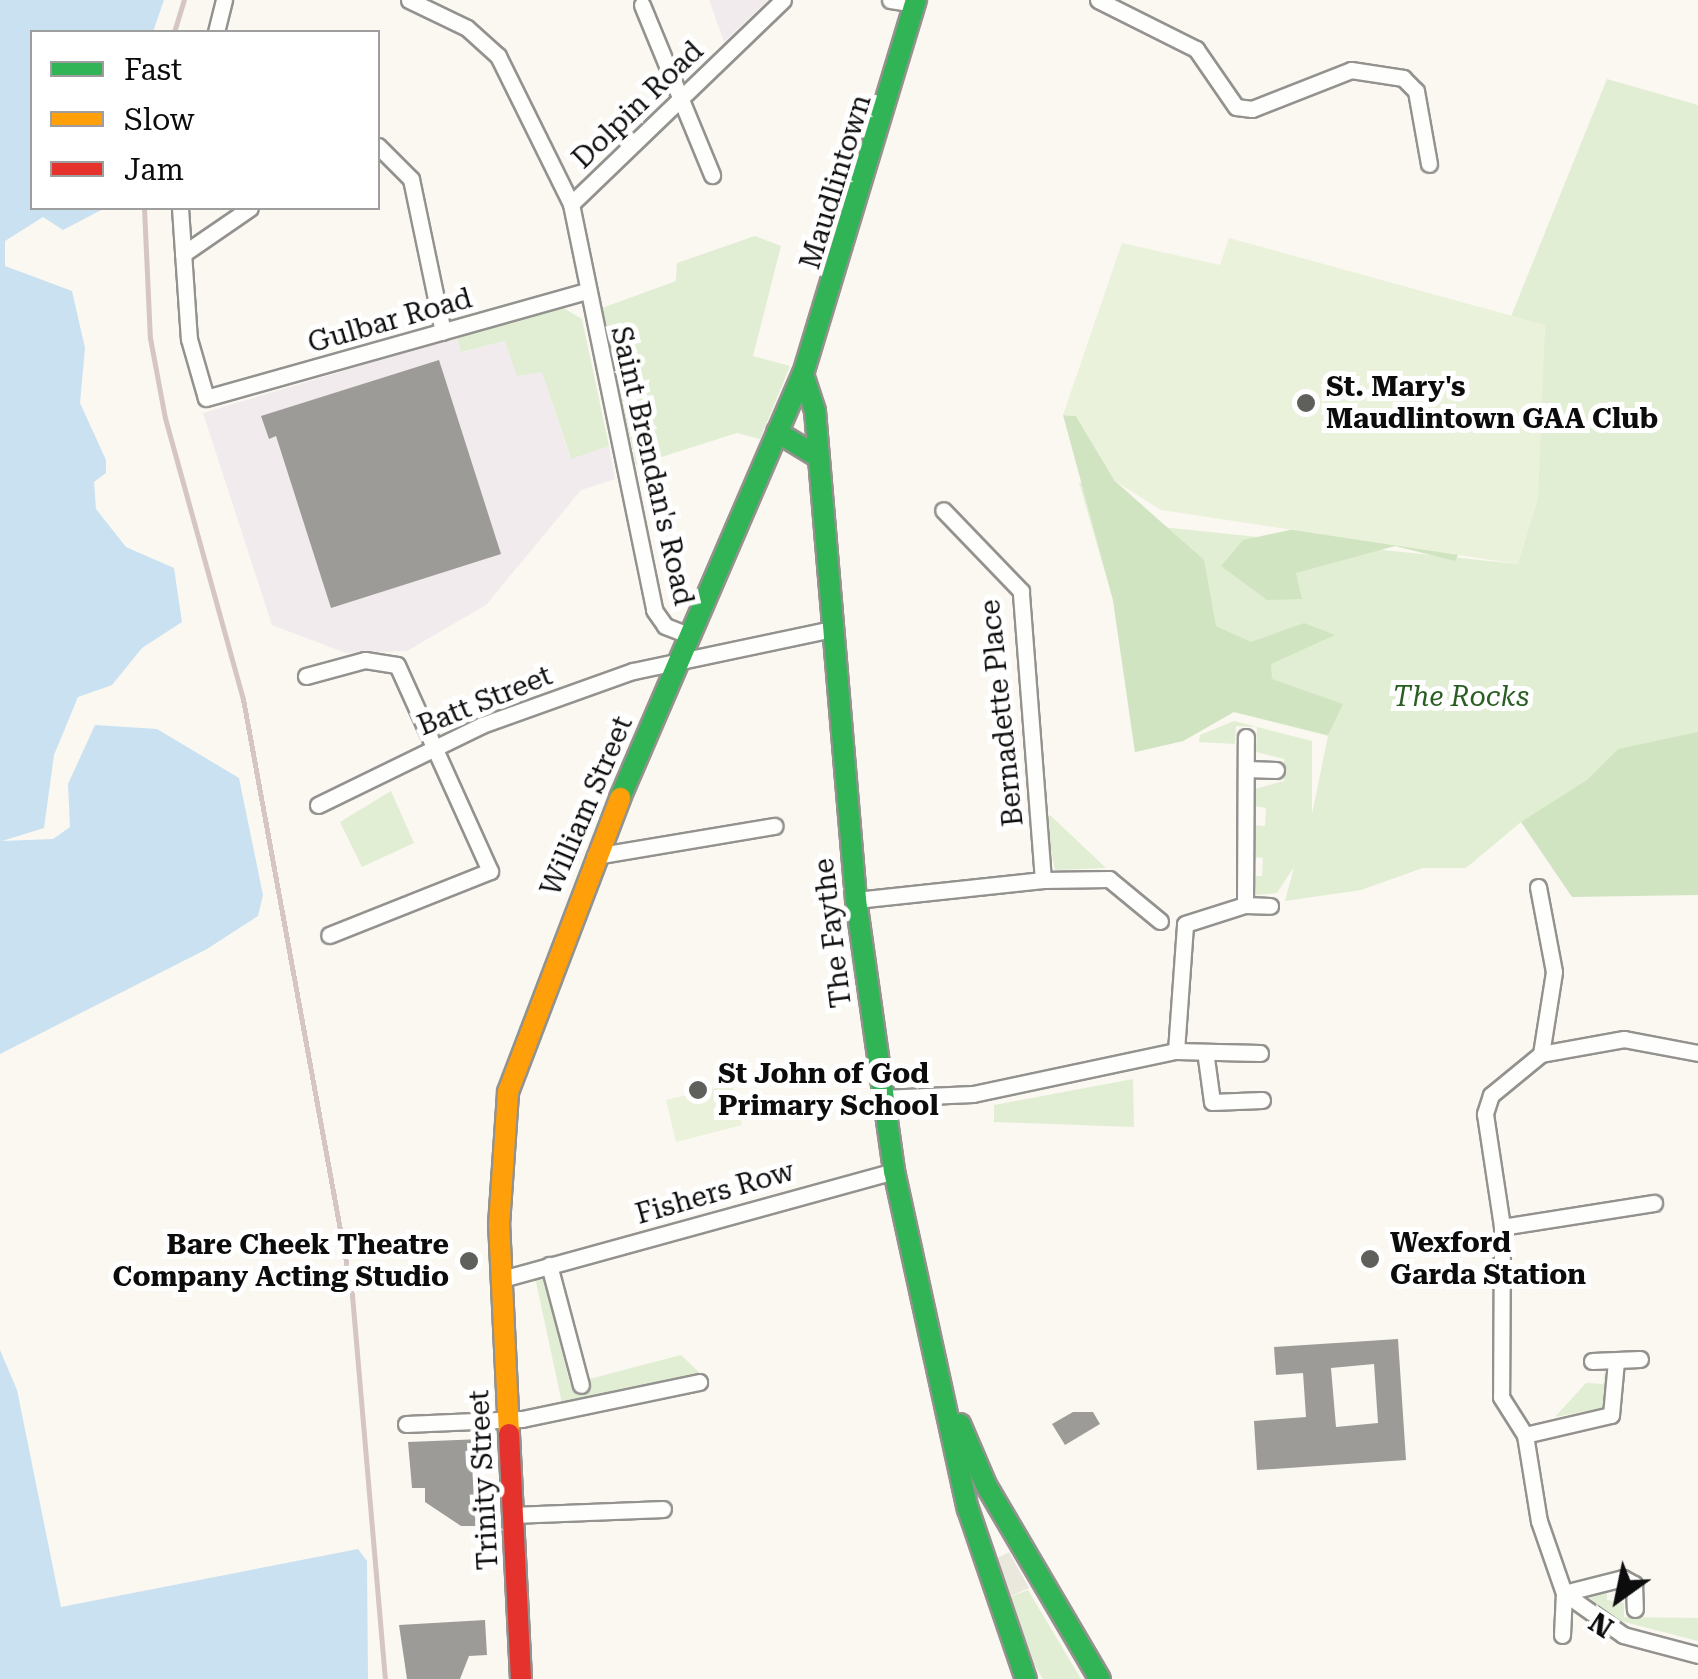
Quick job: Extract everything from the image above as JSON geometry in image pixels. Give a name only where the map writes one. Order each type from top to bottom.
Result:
[{"type":"main road","name":"Maudlintown","points":[[804,374],[916,2]]},
{"type":"main road","name":"William Street","points":[[502,1279],[508,1092],[595,856],[804,374]]},
{"type":"main road","name":"The Faythe","points":[[804,374],[818,457],[828,630],[856,900],[894,1171],[944,1397],[971,1476],[985,1564],[1026,1679]]},
{"type":"main road","points":[[777,432],[818,457]]},
{"type":"main road","name":"Trinity Street","points":[[502,1279],[522,1679]]},
{"type":"main road","name":"The Faythe","points":[[971,1476],[1020,1544],[1100,1679]]},
{"type":"main road","points":[[985,1564],[995,1550],[1020,1544]]},
{"type":"street","points":[[216,30],[224,0]]},
{"type":"street","name":"Saint Brendan's Road","points":[[409,0],[467,28],[498,56],[572,204],[586,291],[654,610],[665,626],[688,635]]},
{"type":"street","name":"Dolpin Road","points":[[572,204],[783,0]]},
{"type":"street","points":[[890,0],[916,2]]},
{"type":"street","points":[[1098,0],[1196,50],[1236,108],[1252,109],[1352,70],[1403,78],[1416,91],[1429,164]]},
{"type":"street","points":[[642,5],[712,175]]},
{"type":"street","points":[[380,148],[411,179],[443,332]]},
{"type":"street","points":[[180,210],[183,254]]},
{"type":"street","points":[[183,254],[247,210]]},
{"type":"street","name":"Gulbar Road","points":[[183,254],[189,338],[206,398],[586,291]]},
{"type":"street","name":"Bernadette Place","points":[[943,510],[1022,592],[1043,880]]},
{"type":"street","name":"Batt Street","points":[[318,805],[435,748],[581,689],[678,662],[828,630]]},
{"type":"street","points":[[306,676],[365,660],[397,666],[490,871],[329,935]]},
{"type":"street","points":[[1245,905],[1246,737]]},
{"type":"street","points":[[1246,769],[1276,770]]},
{"type":"street","points":[[595,856],[775,826]]},
{"type":"street","points":[[856,900],[1043,880],[1109,878],[1160,921]]},
{"type":"street","points":[[1538,888],[1554,972],[1541,1054]]},
{"type":"street","points":[[1176,1051],[1185,924],[1245,905],[1270,906]]},
{"type":"street","points":[[1562,1635],[1564,1593],[1538,1522],[1526,1435],[1501,1397],[1502,1227],[1485,1114],[1491,1095],[1541,1054],[1624,1039],[1698,1054]]},
{"type":"street","points":[[882,1098],[974,1094],[1176,1051],[1206,1058],[1260,1053]]},
{"type":"street","points":[[1206,1058],[1212,1102],[1208,1120]]},
{"type":"street","points":[[1212,1102],[1262,1100]]},
{"type":"street","name":"Fishers Row","points":[[502,1279],[894,1171]]},
{"type":"street","points":[[1502,1227],[1654,1204]]},
{"type":"street","points":[[549,1265],[582,1386]]},
{"type":"street","points":[[1592,1361],[1640,1359]]},
{"type":"street","points":[[1526,1435],[1611,1414],[1616,1361]]},
{"type":"street","points":[[406,1424],[509,1420],[699,1382]]},
{"type":"street","points":[[513,1516],[663,1510]]},
{"type":"street","points":[[1564,1593],[1623,1578],[1634,1584],[1635,1610]]},
{"type":"street","points":[[1564,1593],[1623,1636],[1698,1655]]},
{"type":"shaded area","points":[[709,0],[768,0],[724,42]]},
{"type":"shaded area","points":[[457,337],[462,352],[505,341],[542,371],[570,458],[609,446],[615,479],[581,490],[486,605],[407,651],[346,653],[272,625],[203,413]]},
{"type":"shaded area","points":[[1009,1552],[1029,1588],[1004,1599],[994,1560]]},
{"type":"green space","name":"The Rocks","points":[[1607,79],[1698,105],[1698,732],[1575,816],[1521,822],[1466,868],[1423,868],[1361,890],[1285,901],[1294,867],[1277,893],[1256,895],[1251,876],[1262,876],[1263,858],[1252,857],[1253,825],[1265,826],[1266,808],[1254,806],[1255,789],[1284,781],[1284,759],[1256,752],[1257,727],[1236,726],[1235,744],[1199,742],[1200,735],[1234,721],[1312,741],[1312,814],[1328,736],[1234,712],[1183,741],[1135,752],[1113,600],[1079,482],[1162,527],[1518,564],[1545,326],[1510,319]]},
{"type":"green space","points":[[755,236],[781,246],[753,356],[790,366],[760,439],[737,433],[636,465],[602,308],[676,281],[677,263]]},
{"type":"green space","name":"St. Mary's Maudlintown GAA Club","points":[[1229,238],[1545,325],[1538,499],[1518,564],[1161,510],[1115,481],[1076,416],[1063,415],[1122,243],[1220,265]]},
{"type":"green space","points":[[560,306],[582,319],[609,446],[571,459],[542,372],[517,376],[505,341],[461,352],[457,337]]},
{"type":"green space","points":[[1063,415],[1076,416],[1115,481],[1204,560],[1216,626],[1251,642],[1304,623],[1335,635],[1271,664],[1272,679],[1343,704],[1328,735],[1234,712],[1183,741],[1135,752],[1113,600]]},
{"type":"green space","points":[[1326,522],[1463,546],[1455,561],[1395,546],[1296,573],[1302,599],[1267,600],[1221,566],[1243,540]]},
{"type":"green space","points":[[1698,732],[1698,895],[1572,897],[1521,822],[1587,780],[1618,749]]},
{"type":"green space","points":[[391,791],[414,843],[362,867],[340,822]]},
{"type":"green space","points":[[1044,815],[1051,816],[1106,868],[1055,870]]},
{"type":"green space","points":[[1133,1079],[1134,1127],[994,1122],[994,1105]]},
{"type":"green space","points":[[732,1084],[742,1125],[676,1142],[666,1100]]},
{"type":"green space","points":[[543,1275],[570,1384],[681,1355],[703,1376],[563,1408],[535,1277]]},
{"type":"green space","points":[[1605,1372],[1606,1407],[1555,1417],[1586,1383],[1603,1384]]},
{"type":"green space","points":[[1607,1589],[1607,1600],[1624,1603],[1624,1617],[1698,1618],[1698,1641],[1613,1619],[1587,1595]]},
{"type":"green space","points":[[1028,1590],[1081,1679],[1043,1679],[1032,1661],[1004,1599]]},
{"type":"water","points":[[0,0],[164,0],[154,30],[30,30],[30,210],[101,210],[63,230],[43,217],[5,241],[5,266],[72,291],[85,348],[80,403],[106,460],[106,473],[94,482],[96,509],[126,547],[174,568],[182,622],[142,648],[112,685],[78,697],[54,755],[44,828],[2,841],[53,839],[70,827],[68,784],[95,725],[157,729],[239,778],[263,895],[258,916],[207,949],[0,1054]]},
{"type":"water","points":[[0,1350],[17,1390],[61,1607],[358,1549],[367,1561],[368,1679],[0,1679]]},
{"type":"building","points":[[439,360],[501,554],[331,608],[276,436],[269,439],[261,416]]},
{"type":"building","points":[[1398,1339],[1406,1460],[1257,1470],[1254,1421],[1306,1417],[1303,1373],[1276,1375],[1274,1347]],"holes":[[[1374,1364],[1378,1423],[1336,1427],[1331,1368]]]},
{"type":"building","points":[[1073,1412],[1093,1412],[1100,1424],[1065,1445],[1052,1424]]},
{"type":"building","points":[[482,1439],[483,1526],[461,1526],[425,1502],[425,1488],[412,1488],[408,1442]]},
{"type":"building","points":[[485,1620],[487,1655],[469,1656],[460,1679],[407,1679],[399,1625]]},
{"type":"railway","points":[[175,30],[184,0]]},
{"type":"railway","points":[[144,210],[150,338],[165,418],[243,699],[352,1295],[385,1679]]},
{"type":"traffic: fast","points":[[620,798],[803,374],[916,0]]},
{"type":"traffic: fast","points":[[803,374],[815,411],[856,900],[894,1171],[968,1509],[1026,1679]]},
{"type":"traffic: fast","points":[[777,432],[818,457]]},
{"type":"traffic: fast","points":[[960,1424],[986,1485],[1100,1679]]},
{"type":"traffic: slow","points":[[509,1434],[499,1225],[508,1092],[620,798]]},
{"type":"traffic: jam","points":[[509,1434],[521,1679]]},
{"type":"place","name":"St. Mary's Maudlintown GAA Club","points":[[1306,403]]},
{"type":"place","name":"St John of God Primary School","points":[[698,1090]]},
{"type":"place","name":"Wexford Garda Station","points":[[1370,1259]]},
{"type":"place","name":"Bare Cheek Theatre Company Acting Studio","points":[[469,1261]]}]
